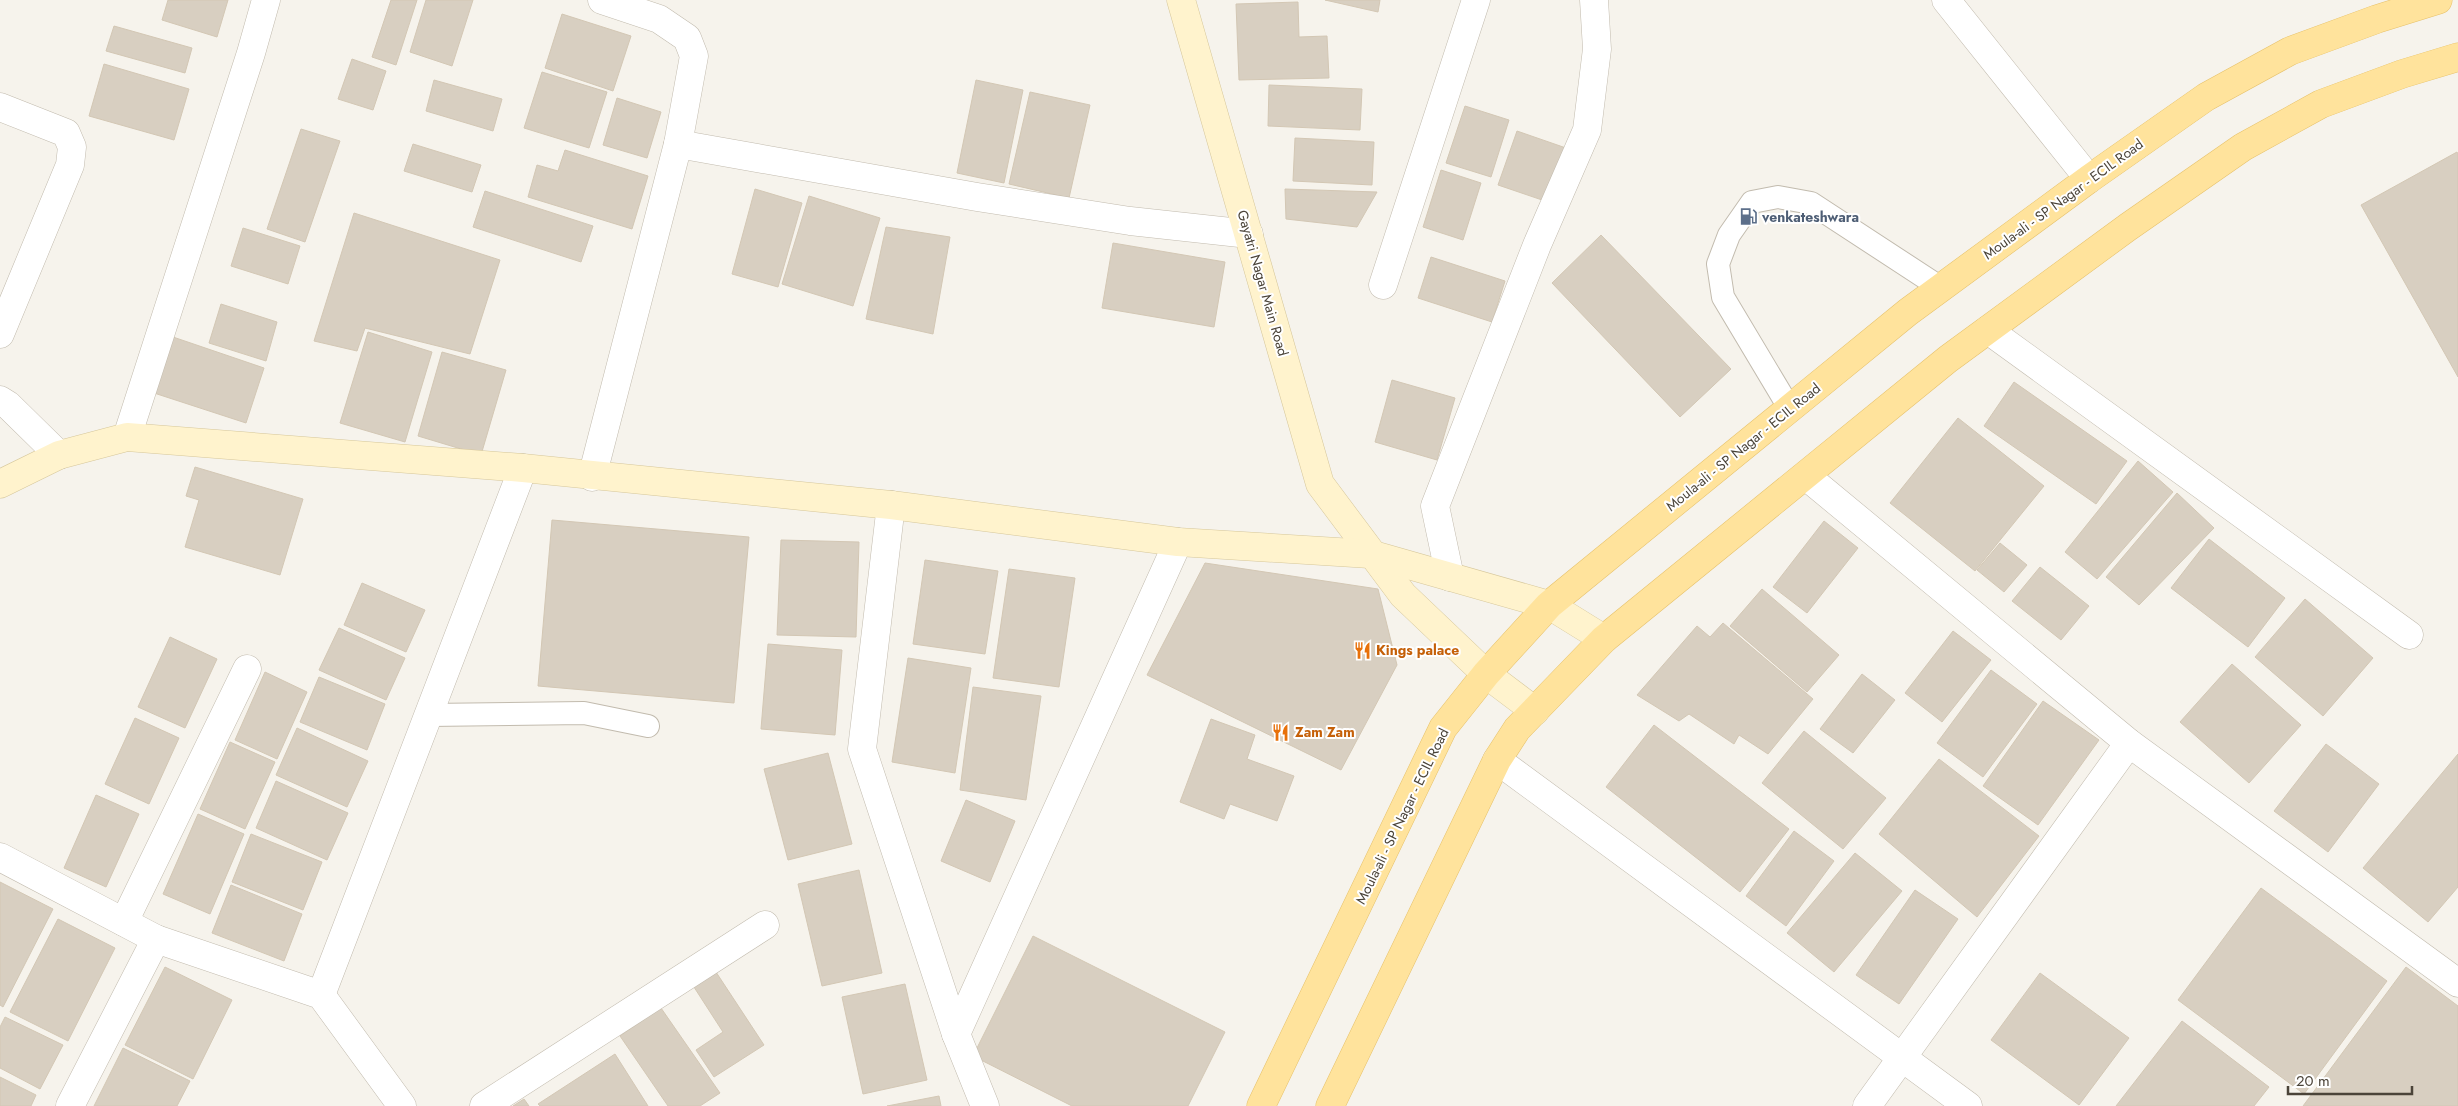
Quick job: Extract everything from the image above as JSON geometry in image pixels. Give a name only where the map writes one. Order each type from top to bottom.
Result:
[{"type":"main road","name":"Moula-ali - SP Nagar - ECIL Road","points":[[1261,1106],[1443,728],[1486,674],[1549,605],[1908,312],[2089,179],[2206,98],[2290,51],[2377,19],[2438,0]]},
{"type":"main road","points":[[1330,1106],[1497,760],[1517,729],[1604,639],[1948,359],[2128,227],[2243,147],[2321,104],[2402,74],[2458,57]]},
{"type":"street","points":[[127,437],[266,0]]},
{"type":"street","points":[[592,477],[678,144],[694,56],[687,38],[659,19],[602,0]]},
{"type":"street","name":"Gayatri Nagar Main Road","points":[[1181,0],[1320,484],[1370,554],[1403,595],[1486,674],[1534,711]]},
{"type":"street","points":[[1383,285],[1476,0]]},
{"type":"street","points":[[1450,577],[1435,506],[1537,245],[1587,130],[1597,49],[1594,0]]},
{"type":"street","points":[[1946,0],[2089,179]]},
{"type":"street","points":[[0,107],[66,133],[72,147],[70,164],[0,334]]},
{"type":"street","points":[[678,144],[977,197],[1130,221],[1249,234]]},
{"type":"street","points":[[1988,330],[2409,635]]},
{"type":"street","points":[[0,400],[8,404],[59,456]]},
{"type":"street","points":[[0,484],[59,456],[127,437],[522,468],[592,477],[891,506],[1178,542],[1370,554],[1549,605],[1604,639]]},
{"type":"street","points":[[321,995],[522,468]]},
{"type":"street","points":[[1806,476],[2128,743],[2458,983]]},
{"type":"street","points":[[891,506],[862,749],[956,1034],[985,1106]]},
{"type":"street","points":[[956,1034],[1178,542]]},
{"type":"street","points":[[124,922],[247,669]]},
{"type":"street","points":[[1867,1106],[2128,743]]},
{"type":"street","points":[[1497,760],[1968,1106]]},
{"type":"street","points":[[0,857],[156,939],[321,995],[402,1106]]},
{"type":"street","points":[[484,1106],[765,925]]},
{"type":"street","points":[[70,1106],[156,939]]},
{"type":"lane","points":[[1790,409],[1723,297],[1718,264],[1729,235],[1752,202],[1778,196],[1811,203],[1941,288]]},
{"type":"lane","points":[[428,715],[584,713],[648,726]]},
{"type":"building","points":[[168,0],[228,0],[217,37],[162,20]]},
{"type":"building","points":[[391,0],[417,0],[396,65],[372,57]]},
{"type":"building","points":[[426,0],[473,0],[452,66],[410,52]]},
{"type":"building","points":[[1325,0],[1380,0],[1378,12]]},
{"type":"building","points":[[1298,2],[1299,37],[1327,36],[1329,78],[1239,80],[1236,4]]},
{"type":"building","points":[[562,14],[631,36],[613,91],[545,68]]},
{"type":"building","points":[[114,26],[192,48],[185,73],[106,51]]},
{"type":"building","points":[[352,59],[386,71],[373,110],[338,99]]},
{"type":"building","points":[[104,64],[189,89],[174,140],[89,116]]},
{"type":"building","points":[[542,72],[607,92],[589,148],[524,128]]},
{"type":"building","points":[[434,80],[502,99],[493,131],[426,111]]},
{"type":"building","points":[[976,80],[1023,90],[1004,183],[957,173]]},
{"type":"building","points":[[1269,85],[1362,89],[1360,130],[1268,126]]},
{"type":"building","points":[[1030,92],[1090,105],[1069,198],[1009,184]]},
{"type":"building","points":[[617,98],[661,112],[647,158],[603,145]]},
{"type":"building","points":[[1465,106],[1509,120],[1491,177],[1446,163]]},
{"type":"building","points":[[301,129],[340,141],[305,242],[267,229]]},
{"type":"building","points":[[1517,131],[1566,148],[1548,202],[1498,185]]},
{"type":"building","points":[[1295,138],[1374,142],[1372,185],[1293,181]]},
{"type":"building","points":[[413,144],[481,165],[472,192],[404,171]]},
{"type":"building","points":[[565,150],[648,176],[632,229],[528,197],[537,165],[558,171]]},
{"type":"building","points":[[2457,152],[2458,154],[2458,377],[2361,205]]},
{"type":"building","points":[[1441,170],[1481,183],[1463,240],[1423,227]]},
{"type":"building","points":[[755,189],[802,203],[778,287],[732,274]]},
{"type":"building","points":[[1285,189],[1377,192],[1357,227],[1286,219]]},
{"type":"building","points":[[485,191],[593,226],[581,262],[473,227]]},
{"type":"building","points":[[809,196],[880,218],[853,306],[782,284]]},
{"type":"building","points":[[354,213],[500,260],[470,354],[365,328],[357,351],[314,341]]},
{"type":"building","points":[[886,227],[950,237],[933,334],[866,319]]},
{"type":"building","points":[[243,228],[300,246],[288,284],[231,266]]},
{"type":"building","points":[[1601,235],[1731,369],[1680,417],[1552,283]]},
{"type":"building","points":[[1113,243],[1225,262],[1214,327],[1102,308]]},
{"type":"building","points":[[1431,257],[1505,281],[1492,322],[1418,298]]},
{"type":"building","points":[[221,304],[277,322],[266,361],[209,343]]},
{"type":"building","points":[[368,332],[432,352],[405,442],[340,423]]},
{"type":"building","points":[[173,337],[264,368],[246,423],[154,393]]},
{"type":"building","points":[[442,352],[506,370],[481,455],[418,436]]},
{"type":"building","points":[[1392,380],[1455,398],[1437,460],[1375,442]]},
{"type":"building","points":[[2014,382],[2127,461],[2096,504],[1984,426]]},
{"type":"building","points":[[1958,418],[2044,486],[1975,571],[1890,503]]},
{"type":"building","points":[[2138,461],[2173,492],[2097,579],[2065,552]]},
{"type":"building","points":[[195,467],[303,499],[280,575],[185,547],[199,500],[186,496]]},
{"type":"building","points":[[2177,493],[2214,528],[2139,605],[2106,577]]},
{"type":"building","points":[[552,520],[749,537],[734,703],[538,686]]},
{"type":"building","points":[[1824,521],[1858,548],[1807,613],[1773,587]]},
{"type":"building","points":[[2209,539],[2285,598],[2248,647],[2171,588]]},
{"type":"building","points":[[781,540],[859,542],[856,637],[777,635]]},
{"type":"building","points":[[2000,543],[2027,565],[2004,592],[1977,570]]},
{"type":"building","points":[[925,560],[998,571],[985,654],[913,644]]},
{"type":"building","points":[[1205,563],[1378,589],[1397,665],[1341,770],[1147,675]]},
{"type":"building","points":[[2040,567],[2089,606],[2061,640],[2012,601]]},
{"type":"building","points":[[1009,569],[1075,578],[1059,687],[993,678]]},
{"type":"building","points":[[362,583],[425,610],[406,652],[344,625]]},
{"type":"building","points":[[1762,589],[1839,655],[1807,692],[1730,626]]},
{"type":"building","points":[[2305,599],[2373,658],[2323,716],[2255,657]]},
{"type":"building","points":[[1723,623],[1813,699],[1768,754],[1739,735],[1734,744],[1689,714],[1679,721],[1637,695],[1697,626],[1710,637]]},
{"type":"building","points":[[339,628],[405,658],[386,700],[319,670]]},
{"type":"building","points":[[1953,631],[1991,660],[1942,722],[1905,693]]},
{"type":"building","points":[[170,637],[217,659],[185,728],[138,707]]},
{"type":"building","points":[[768,644],[842,650],[835,735],[761,729]]},
{"type":"building","points":[[908,658],[971,668],[955,773],[892,762]]},
{"type":"building","points":[[2232,664],[2301,725],[2249,783],[2180,722]]},
{"type":"building","points":[[1991,670],[2037,704],[1983,777],[1937,743]]},
{"type":"building","points":[[265,672],[307,692],[277,759],[235,740]]},
{"type":"building","points":[[1862,674],[1895,700],[1853,753],[1820,729]]},
{"type":"building","points":[[319,677],[385,704],[367,750],[300,722]]},
{"type":"building","points":[[973,687],[1041,696],[1026,800],[960,790]]},
{"type":"building","points":[[2043,701],[2099,740],[2038,825],[1983,786]]},
{"type":"building","points":[[135,718],[179,738],[149,804],[105,784]]},
{"type":"building","points":[[1211,719],[1255,735],[1247,759],[1294,776],[1277,821],[1230,804],[1224,819],[1180,802]]},
{"type":"building","points":[[1654,725],[1789,829],[1740,892],[1606,787]]},
{"type":"building","points":[[297,728],[368,761],[347,807],[276,775]]},
{"type":"building","points":[[1804,731],[1886,798],[1843,849],[1762,783]]},
{"type":"building","points":[[230,742],[275,762],[245,829],[200,809]]},
{"type":"building","points":[[2326,744],[2379,784],[2328,852],[2274,811]]},
{"type":"building","points":[[828,753],[852,844],[788,860],[764,769]]},
{"type":"building","points":[[2458,754],[2458,887],[2428,922],[2363,868]]},
{"type":"building","points":[[1939,759],[2039,836],[1977,917],[1879,834]]},
{"type":"building","points":[[276,781],[348,813],[327,860],[256,828]]},
{"type":"building","points":[[96,795],[139,814],[106,887],[64,868]]},
{"type":"building","points":[[966,800],[1015,821],[990,882],[941,861]]},
{"type":"building","points":[[198,814],[244,834],[210,914],[163,894]]},
{"type":"building","points":[[1794,831],[1834,861],[1786,926],[1746,896]]},
{"type":"building","points":[[251,834],[322,862],[303,910],[232,882]]},
{"type":"building","points":[[1855,853],[1902,891],[1834,972],[1787,933]]},
{"type":"building","points":[[859,870],[882,973],[822,986],[798,884]]},
{"type":"building","points":[[0,882],[53,909],[3,1007],[0,1005]]},
{"type":"building","points":[[231,885],[302,914],[284,961],[212,933]]},
{"type":"building","points":[[2261,888],[2387,981],[2304,1094],[2178,1000]]},
{"type":"building","points":[[1915,890],[1958,919],[1899,1004],[1856,975]]},
{"type":"building","points":[[58,919],[115,948],[68,1041],[10,1012]]},
{"type":"building","points":[[1033,936],[1225,1032],[1188,1106],[1072,1106],[973,1056]]},
{"type":"building","points":[[165,967],[232,1000],[193,1079],[125,1045]]},
{"type":"building","points":[[2406,967],[2458,1006],[2458,1106],[2303,1106]]},
{"type":"building","points":[[714,969],[764,1045],[714,1077],[696,1050],[723,1032],[692,984]]},
{"type":"building","points":[[2040,973],[2129,1038],[2079,1105],[1991,1040]]},
{"type":"building","points":[[905,984],[927,1080],[863,1094],[842,997]]},
{"type":"building","points":[[661,1008],[720,1093],[700,1106],[668,1106],[620,1036]]},
{"type":"building","points":[[5,1017],[63,1045],[40,1089],[0,1068],[0,1027]]},
{"type":"building","points":[[2182,1021],[2269,1087],[2254,1106],[2116,1106]]},
{"type":"building","points":[[123,1048],[190,1081],[177,1106],[94,1106]]},
{"type":"building","points":[[615,1054],[648,1106],[540,1106],[538,1104]]},
{"type":"building","points":[[0,1077],[36,1095],[31,1106],[0,1106]]},
{"type":"building","points":[[939,1096],[941,1106],[887,1106]]},
{"type":"building","points":[[524,1099],[529,1106],[513,1106]]},
{"type":"place","name":"venkateshwara","points":[[1748,217]]},
{"type":"place","name":"Kings palace","points":[[1362,650]]},
{"type":"place","name":"Zam Zam","points":[[1281,732]]}]
